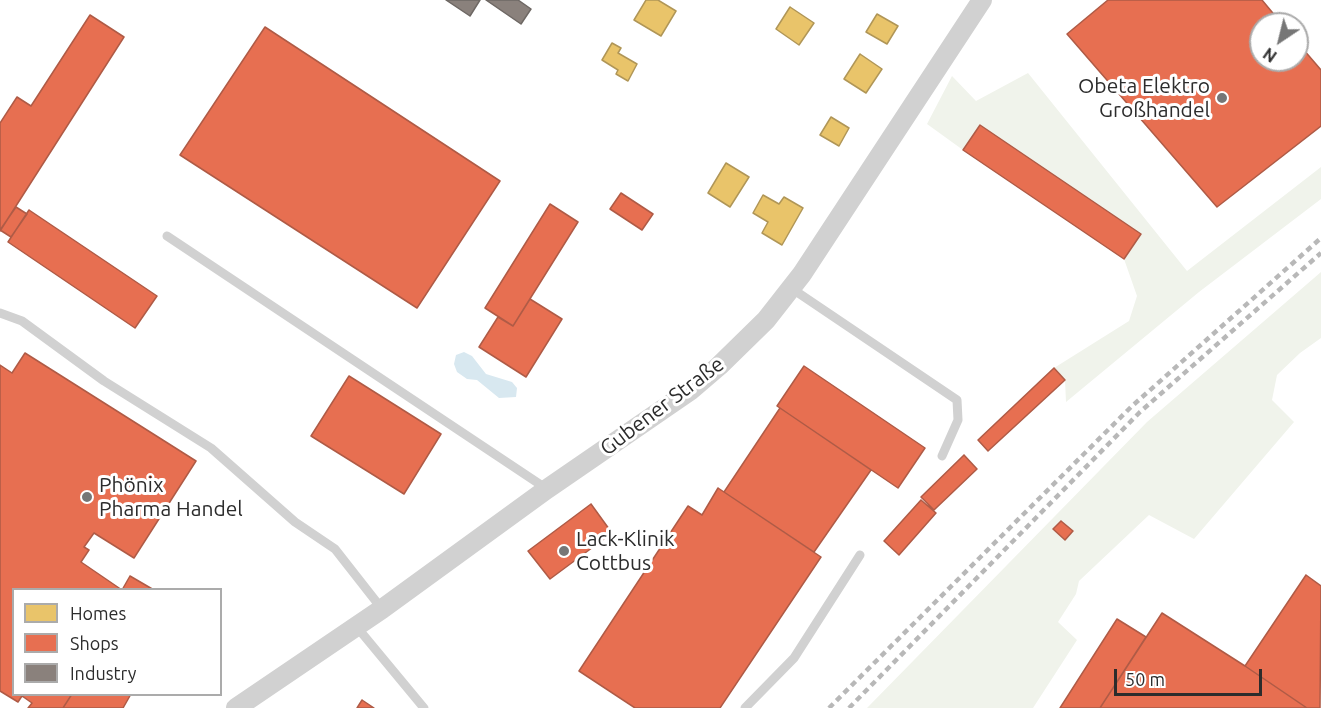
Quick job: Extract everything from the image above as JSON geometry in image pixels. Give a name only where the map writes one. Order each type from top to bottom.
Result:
[{"type":"street","name":"Gubener Straße","points":[[236,708],[382,609],[547,489],[691,390],[766,320],[791,288],[982,0]]},
{"type":"lane","points":[[167,236],[547,489]]},
{"type":"lane","points":[[791,288],[957,400],[958,420],[942,456]]},
{"type":"lane","points":[[0,314],[22,321],[104,381],[211,448],[295,522],[335,549],[382,609]]},
{"type":"lane","points":[[745,708],[794,658],[860,555]]},
{"type":"lane","points":[[356,626],[424,708]]},
{"type":"shaded area","points":[[1028,73],[1187,271],[1321,167],[1321,199],[1199,292],[1066,402],[1065,380],[1054,368],[1129,321],[1137,296],[1124,259],[1141,234],[980,125],[963,150],[927,124],[952,76],[976,101]]},
{"type":"shaded area","points":[[1321,272],[1321,338],[1300,353],[1277,375],[1272,400],[1294,422],[1194,539],[1149,515],[1079,581],[1076,594],[1058,622],[1077,640],[1033,708],[867,708],[1147,422]]},
{"type":"shaded area","points":[[464,352],[472,356],[486,374],[512,382],[517,388],[516,397],[499,398],[477,380],[467,379],[457,372],[454,364],[456,355]]},
{"type":"building: Homes","points":[[646,0],[658,0],[676,11],[661,36],[634,20]]},
{"type":"building: Homes","points":[[790,7],[814,23],[799,45],[776,29]]},
{"type":"building: Homes","points":[[877,14],[898,26],[887,44],[866,32]]},
{"type":"building: Homes","points":[[612,43],[621,48],[618,53],[637,64],[628,81],[616,74],[618,70],[602,60]]},
{"type":"building: Homes","points":[[860,54],[882,69],[866,93],[844,79]]},
{"type":"building: Homes","points":[[831,117],[849,128],[839,146],[820,135]]},
{"type":"building: Homes","points":[[726,163],[749,177],[730,207],[708,193]]},
{"type":"building: Homes","points":[[763,195],[779,204],[784,197],[803,208],[782,245],[762,233],[768,222],[753,213]]},
{"type":"building: Shops","name":"Obeta Elektro Großhandel","points":[[1108,0],[1262,0],[1272,12],[1249,12],[1249,72],[1309,72],[1309,56],[1321,70],[1321,126],[1217,207],[1067,34]]},
{"type":"building: Shops","points":[[90,15],[124,37],[0,231],[0,123],[17,97],[31,106]]},
{"type":"building: Shops","points":[[265,27],[500,181],[417,308],[180,155]]},
{"type":"building: Shops","points":[[980,125],[1141,234],[1124,259],[963,150]]},
{"type":"building: Shops","points":[[621,193],[653,214],[642,230],[610,209]]},
{"type":"building: Shops","points":[[550,204],[578,222],[513,326],[485,308]]},
{"type":"building: Shops","points":[[16,207],[27,214],[11,237],[0,230]]},
{"type":"building: Shops","points":[[29,210],[157,296],[135,328],[8,242]]},
{"type":"building: Shops","points":[[530,299],[562,319],[526,377],[479,347],[498,317],[513,326]]},
{"type":"building: Shops","name":"Phönix Pharma Handel","points":[[25,353],[196,461],[134,558],[94,533],[84,547],[89,550],[81,562],[119,588],[12,588],[12,696],[22,696],[18,702],[0,691],[0,365],[12,373]]},
{"type":"building: Shops","points":[[804,366],[925,448],[898,488],[777,406]]},
{"type":"building: Shops","points":[[1054,368],[1065,380],[988,451],[978,440]]},
{"type":"building: Shops","points":[[349,376],[441,434],[404,494],[311,436]]},
{"type":"building: Shops","points":[[780,408],[871,470],[814,552],[724,492]]},
{"type":"building: Shops","points":[[964,455],[977,469],[934,510],[921,497]]},
{"type":"building: Shops","points":[[718,488],[821,557],[720,708],[635,708],[579,671],[688,506],[702,515]]},
{"type":"building: Shops","points":[[921,500],[936,513],[899,555],[884,541]]},
{"type":"building: Shops","points":[[591,504],[612,533],[550,579],[528,551]]},
{"type":"building: Shops","points":[[1061,521],[1073,531],[1065,540],[1053,529]]},
{"type":"building: Shops","points":[[1306,575],[1321,586],[1320,708],[1307,708],[1245,666]]},
{"type":"building: Shops","points":[[130,576],[151,588],[123,588]]},
{"type":"building: Shops","points":[[1162,613],[1245,666],[1307,708],[1100,708]]},
{"type":"building: Shops","points":[[1117,619],[1146,637],[1100,708],[1060,708]]},
{"type":"building: Shops","name":"Phönix Pharma Handel","points":[[22,696],[71,696],[63,708],[28,708],[32,703]]},
{"type":"building: Shops","points":[[71,696],[130,696],[123,708],[63,708]]},
{"type":"building: Shops","points":[[362,700],[374,708],[357,708]]},
{"type":"building: Industry","points":[[446,0],[480,0],[470,16]]},
{"type":"building: Industry","points":[[486,0],[518,0],[531,9],[521,24]]},
{"type":"railway","points":[[829,708],[1131,407],[1321,238]]},
{"type":"railway","points":[[849,708],[1140,412],[1321,253]]},
{"type":"place","name":"Obeta Elektro Großhandel","points":[[1222,98]]},
{"type":"place","name":"Phönix Pharma Handel","points":[[87,497]]},
{"type":"place","name":"Lack-Klinik Cottbus","points":[[564,551]]}]
